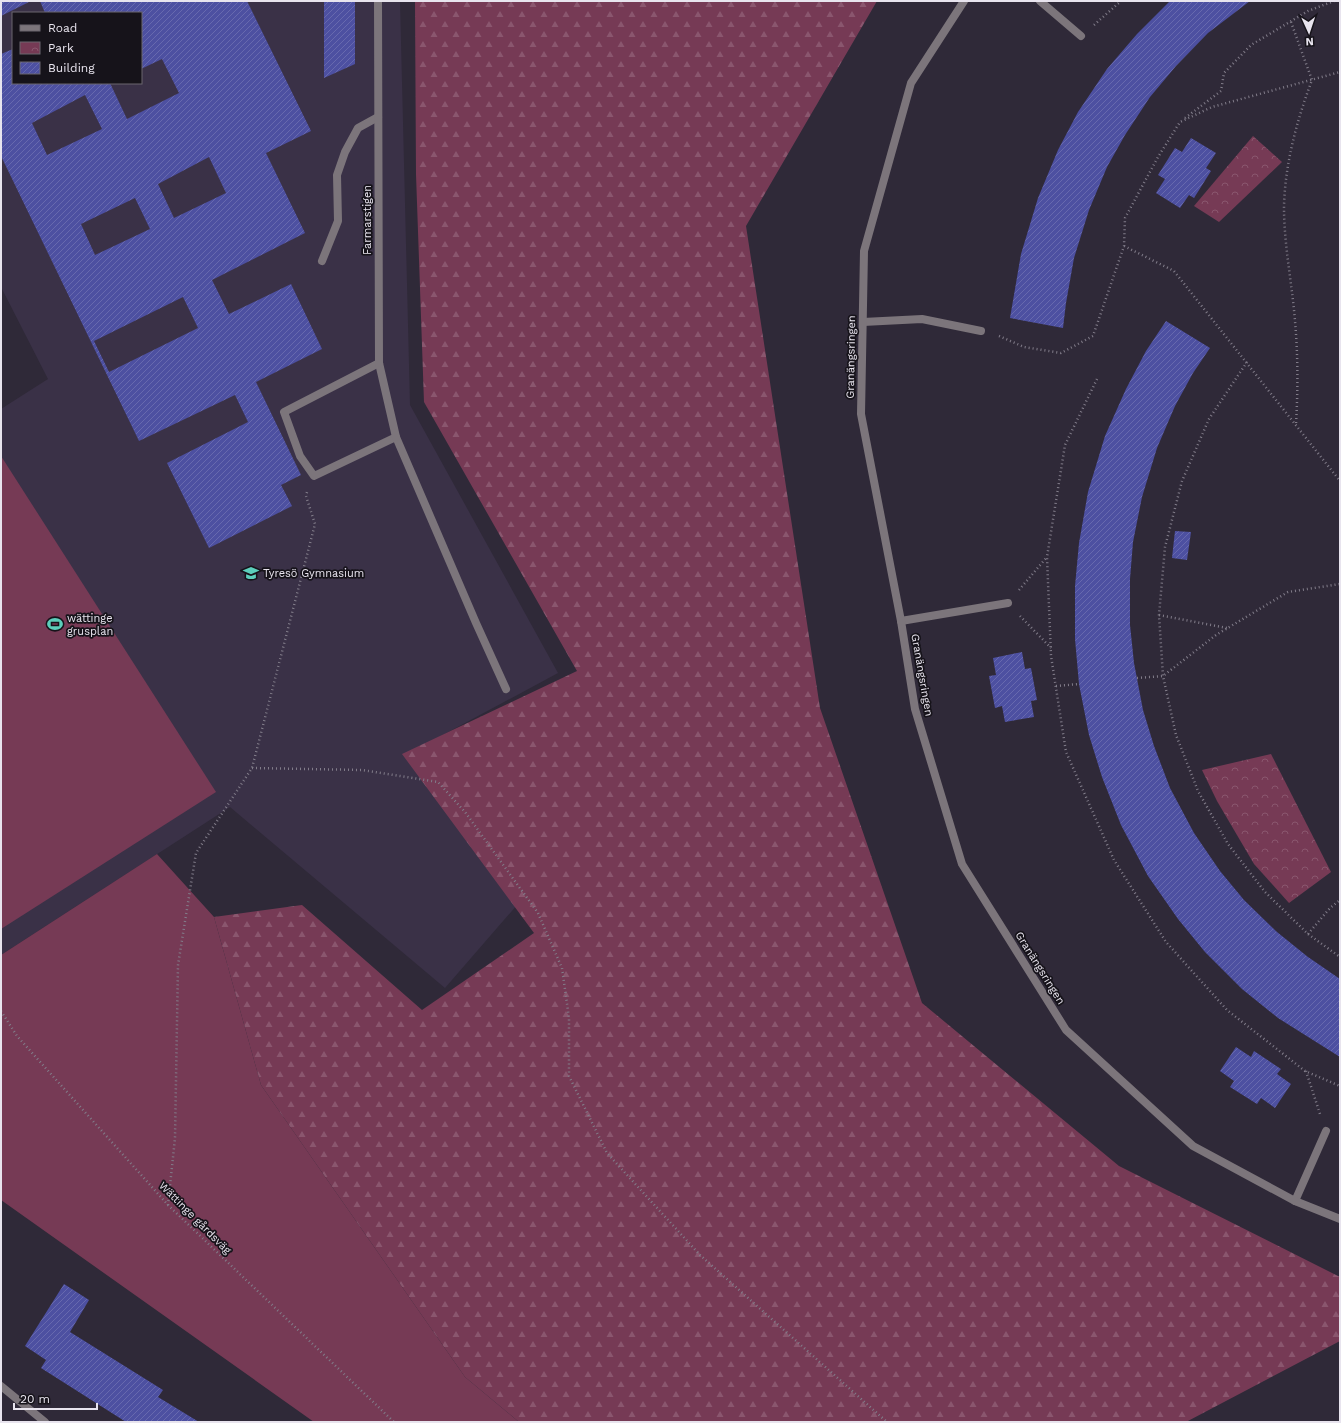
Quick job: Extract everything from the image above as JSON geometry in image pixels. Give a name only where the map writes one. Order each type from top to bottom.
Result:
[{"type":"street","name":"Farmarstigen","points":[[378,1],[379,364],[396,437],[506,689]]},
{"type":"street","name":"Granängsringen","points":[[964,1],[911,83],[864,250],[861,414],[902,621],[915,708],[962,864],[1066,1030],[1193,1146],[1295,1201],[1340,1219]]},
{"type":"street","points":[[1040,1],[1082,36]]},
{"type":"street","points":[[322,261],[338,221],[337,175],[345,152],[358,128],[378,117]]},
{"type":"street","points":[[863,322],[922,319],[981,331]]},
{"type":"street","points":[[379,364],[284,412],[300,456],[314,476],[396,437]]},
{"type":"street","points":[[902,621],[1008,603]]},
{"type":"street","points":[[1295,1201],[1326,1131]]},
{"type":"street","points":[[1,1386],[45,1422]]},
{"type":"path","points":[[1082,36],[1121,1]]},
{"type":"path","points":[[981,331],[1002,337],[1024,347],[1061,353],[1093,336],[1124,246],[1125,218],[1158,157],[1180,122],[1221,91],[1224,73],[1251,46],[1308,12],[1334,1]]},
{"type":"path","points":[[1291,22],[1312,80],[1301,109],[1293,140],[1287,170],[1284,205],[1285,240],[1295,321],[1297,352],[1296,424]]},
{"type":"path","points":[[1180,122],[1212,107],[1340,72]]},
{"type":"path","points":[[1124,246],[1174,271],[1340,481]]},
{"type":"path","points":[[1247,362],[1210,418],[1182,481],[1165,547],[1159,615],[1163,676],[1176,735],[1198,791],[1232,850],[1265,892],[1308,934],[1340,957]]},
{"type":"path","points":[[1097,379],[1065,445],[1047,557],[1051,648],[1066,752],[1114,860],[1166,942],[1227,1010],[1305,1071],[1340,1086]]},
{"type":"path","points":[[168,1205],[175,1138],[178,965],[196,853],[252,768],[314,524],[306,496],[314,476]]},
{"type":"path","points":[[1047,557],[1008,603],[1051,648]]},
{"type":"path","points":[[1137,678],[1163,676],[1216,635],[1288,592],[1340,584]]},
{"type":"path","points":[[1159,615],[1228,628]]},
{"type":"path","points":[[1056,686],[1079,684]]},
{"type":"path","points":[[252,768],[362,770],[438,782],[465,812],[538,914],[562,968],[569,1018],[568,1076],[607,1153],[700,1255],[887,1422]]},
{"type":"path","points":[[1308,934],[1330,908],[1340,900]]},
{"type":"path","name":"Wättinge gårdsväg","points":[[1,1011],[17,1036],[168,1205],[394,1422]]},
{"type":"path","points":[[1305,1071],[1326,1131]]},
{"type":"shaded area","name":"Tyresö Gymnasium","points":[[1,1],[400,1],[410,405],[558,673],[439,737],[537,882],[445,988],[230,807],[1,955],[1,409],[48,379],[1,287]]},
{"type":"green space","points":[[415,1],[877,1],[746,226],[820,708],[922,1003],[1119,1166],[1340,1277],[1340,1341],[1186,1422],[519,1422],[465,1377],[261,1085],[214,917],[302,905],[422,1010],[534,933],[402,754],[577,671],[424,402],[416,174]]},
{"type":"green space","points":[[1253,136],[1282,162],[1219,222],[1194,206]]},
{"type":"green space","name":"wättinge grusplan","points":[[1,456],[216,792],[1,929]]},
{"type":"green space","points":[[1271,754],[1331,872],[1289,903],[1254,864],[1217,801],[1202,770]]},
{"type":"green space","points":[[157,854],[214,917],[261,1085],[465,1377],[519,1422],[314,1422],[1,1200],[1,955]]},
{"type":"building","points":[[1,1],[31,1],[1,16]]},
{"type":"building","points":[[40,1],[247,1],[311,131],[266,153],[305,233],[212,280],[229,314],[291,284],[322,349],[256,382],[301,475],[281,485],[292,506],[209,548],[167,463],[248,422],[235,395],[139,441],[1,156],[1,54],[12,49],[12,84],[110,84],[127,119],[179,93],[162,59],[142,69],[142,12],[45,12]],"holes":[[[85,95],[102,129],[47,155],[32,123]],[[209,157],[226,193],[174,218],[158,184]],[[135,198],[150,229],[95,255],[81,224]],[[183,297],[198,328],[109,372],[94,341]]]},
{"type":"building","points":[[324,1],[355,1],[355,64],[324,78]]},
{"type":"building","points":[[1170,1],[1250,1],[1208,33],[1176,66],[1150,97],[1125,135],[1107,167],[1089,210],[1074,258],[1063,328],[1010,318],[1021,254],[1038,198],[1058,150],[1078,112],[1107,69],[1137,34]]},
{"type":"building","points":[[1191,138],[1216,153],[1206,168],[1211,171],[1194,198],[1189,195],[1180,208],[1156,193],[1165,179],[1158,175],[1175,148],[1182,152]]},
{"type":"building","points":[[1166,321],[1210,348],[1193,373],[1175,406],[1157,448],[1142,497],[1133,542],[1130,579],[1130,625],[1134,663],[1143,710],[1154,746],[1170,788],[1194,833],[1220,871],[1244,900],[1277,932],[1308,957],[1340,979],[1340,1057],[1278,1018],[1242,989],[1205,952],[1178,919],[1148,876],[1121,825],[1102,777],[1089,735],[1079,684],[1075,639],[1075,586],[1079,543],[1088,492],[1105,436],[1126,389],[1146,351]]},
{"type":"building","points":[[1175,531],[1191,532],[1187,560],[1172,558]]},
{"type":"building","points":[[1022,652],[1025,669],[1031,668],[1037,700],[1031,701],[1034,717],[1005,722],[1002,706],[995,708],[989,676],[996,675],[993,658]]},
{"type":"building","points":[[1236,1047],[1251,1057],[1254,1051],[1281,1069],[1277,1074],[1291,1084],[1275,1108],[1261,1098],[1257,1104],[1230,1087],[1234,1081],[1220,1071]]},
{"type":"building","points":[[64,1284],[89,1300],[70,1332],[163,1390],[158,1397],[199,1422],[126,1422],[41,1368],[46,1360],[25,1346]]},
{"type":"place","name":"Tyresö Gymnasium","points":[[251,573]]},
{"type":"place","name":"wättinge grusplan","points":[[55,624]]}]
